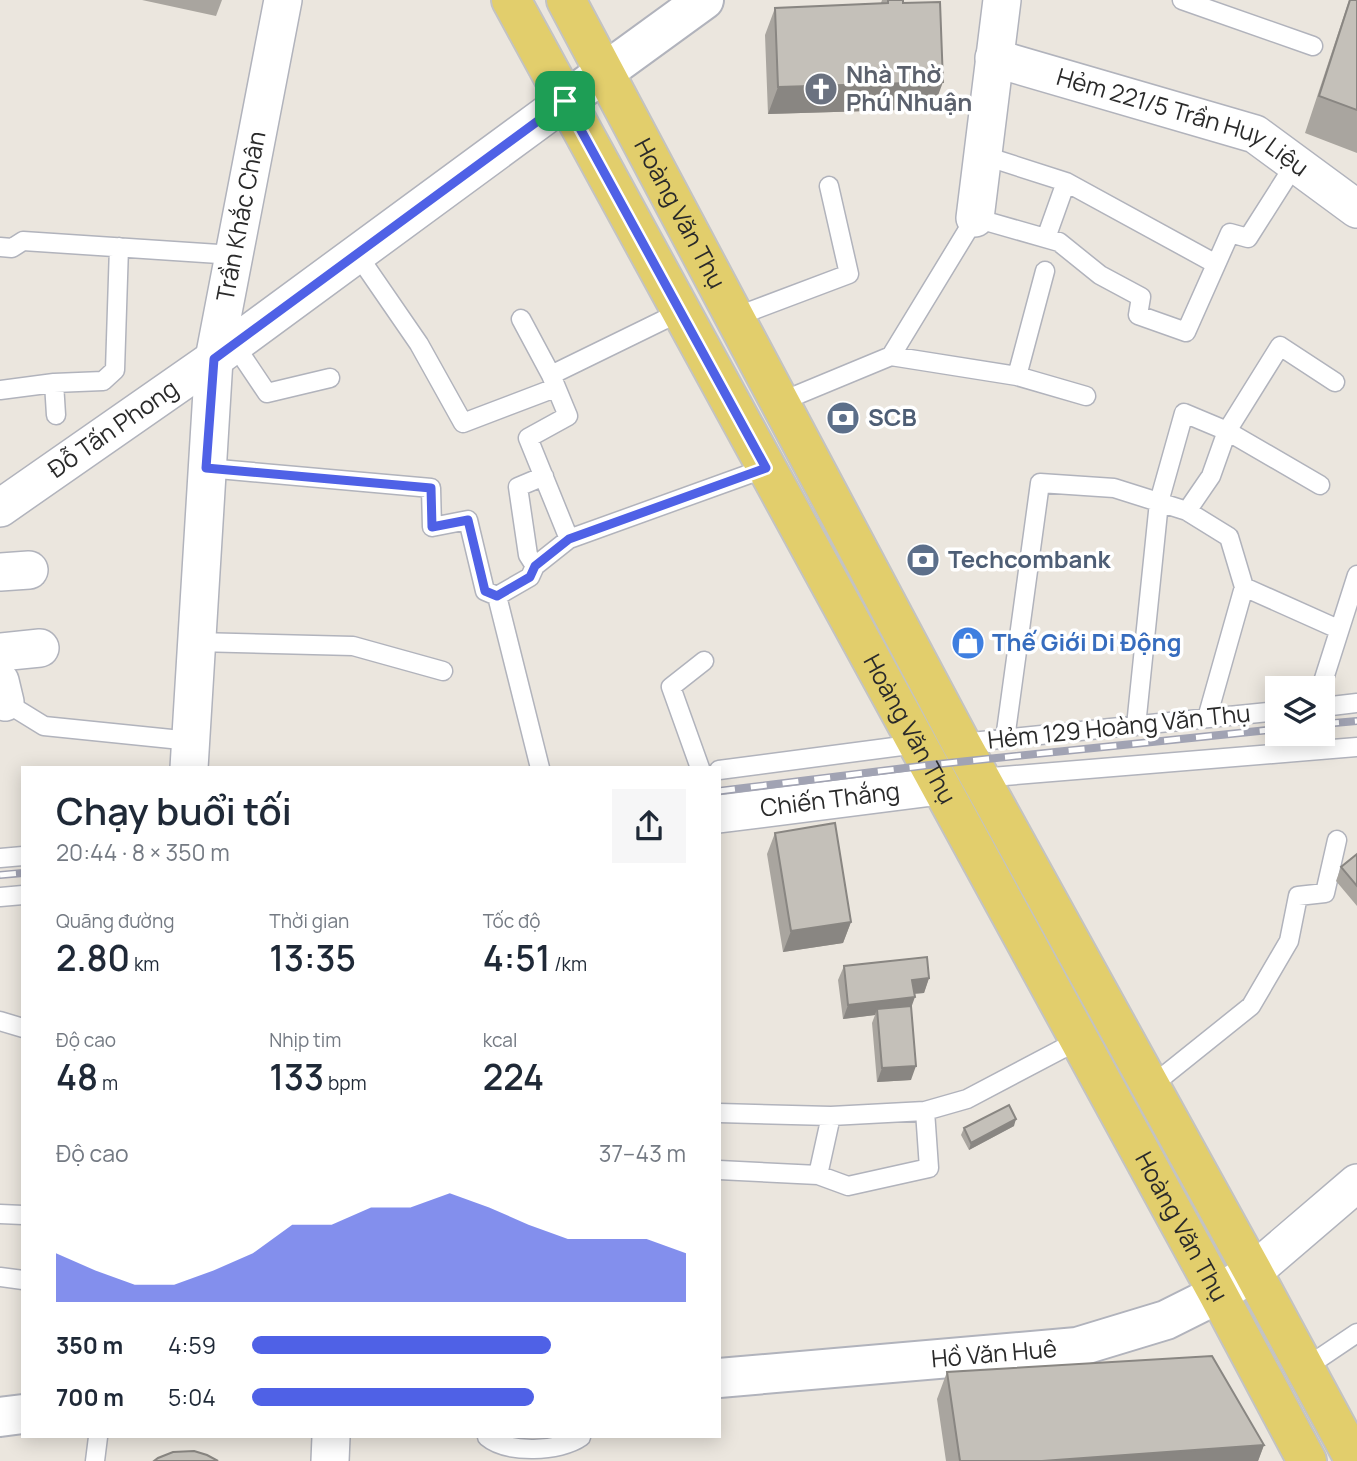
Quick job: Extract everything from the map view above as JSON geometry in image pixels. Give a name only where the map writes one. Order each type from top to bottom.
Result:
[{"type":"main road","name":"Hoàng Văn Thụ","points":[[511,0],[1307,1461]]},
{"type":"main road","name":"Hoàng Văn Thụ","points":[[566,0],[961,743],[1355,1461]]},
{"type":"main road","points":[[565,101],[704,0]]},
{"type":"main road","points":[[917,744],[961,743]]},
{"type":"main road","points":[[940,786],[980,778]]},
{"type":"main road","name":"Hồ Văn Huê","points":[[721,1378],[1077,1347],[1166,1320],[1218,1294],[1253,1272]]},
{"type":"main road","points":[[0,1417],[21,1415]]},
{"type":"street","name":"Trần Khắc Chân","points":[[190,755],[206,468],[224,351],[234,255],[283,0]]},
{"type":"street","points":[[975,218],[1002,0]]},
{"type":"street","name":"Hẻm 221/5 Trần Huy Liệu","points":[[994,58],[1255,134],[1357,209]]},
{"type":"street","name":"Đỗ Tấn Phong","points":[[0,508],[224,351],[565,101]]},
{"type":"street","points":[[0,652],[40,648]]},
{"type":"street","name":"Chiến Thắng","points":[[721,814],[940,786]]},
{"type":"street","points":[[1253,1272],[1357,1183]]},
{"type":"street","points":[[330,1461],[331,1438]]},
{"type":"lane","points":[[1182,0],[1313,46]]},
{"type":"lane","points":[[982,155],[1066,182],[1216,264]]},
{"type":"lane","points":[[891,356],[975,218],[1059,242],[1100,275],[1141,297],[1138,315],[1186,332],[1230,233],[1248,238],[1295,164]]},
{"type":"lane","points":[[1046,238],[1066,182]]},
{"type":"lane","points":[[735,317],[849,274],[829,186]]},
{"type":"lane","points":[[0,247],[12,248],[23,241],[234,255]]},
{"type":"lane","points":[[0,390],[54,383],[103,381],[115,370],[119,247]]},
{"type":"lane","points":[[357,254],[419,344],[463,423],[553,382],[680,313]]},
{"type":"lane","points":[[1017,376],[1045,271]]},
{"type":"lane","points":[[521,319],[568,416],[528,438],[569,539]]},
{"type":"lane","points":[[1187,511],[1211,476],[1227,431],[1280,346],[1335,382]]},
{"type":"lane","points":[[224,351],[267,393],[330,378]]},
{"type":"lane","points":[[780,402],[891,356],[1017,376],[1086,396]]},
{"type":"lane","points":[[54,383],[56,415]]},
{"type":"lane","points":[[1136,726],[1160,502],[1184,413],[1227,431],[1320,485]]},
{"type":"lane","points":[[206,468],[431,488],[432,527],[468,520],[485,591],[497,596]]},
{"type":"lane","points":[[497,596],[530,577],[535,566],[569,539],[766,468]]},
{"type":"lane","points":[[535,566],[528,555],[518,487],[544,476]]},
{"type":"lane","points":[[1005,739],[1040,483],[1114,488],[1187,511],[1228,537],[1244,587],[1207,718]]},
{"type":"lane","points":[[1324,676],[1357,575]]},
{"type":"lane","points":[[1244,587],[1338,629]]},
{"type":"lane","points":[[497,596],[540,766]]},
{"type":"lane","points":[[196,642],[353,646],[443,671]]},
{"type":"lane","points":[[699,766],[671,687],[704,661]]},
{"type":"lane","points":[[2,691],[44,726],[190,755]]},
{"type":"lane","points":[[1335,706],[1357,703]]},
{"type":"lane","name":"Hẻm 129 Hoàng Văn Thụ","points":[[961,743],[1265,712]]},
{"type":"lane","name":"Chiến Thắng","points":[[721,770],[917,744]]},
{"type":"lane","name":"Hẻm 129 Hoàng Văn Thụ","points":[[980,778],[1357,747]]},
{"type":"lane","points":[[1150,1087],[1251,1006],[1289,941],[1298,896],[1325,893],[1337,840]]},
{"type":"lane","points":[[0,858],[21,856]]},
{"type":"lane","points":[[0,897],[21,895]]},
{"type":"lane","points":[[0,1021],[21,1027]]},
{"type":"lane","points":[[721,1113],[831,1116],[925,1111],[967,1100],[1079,1040]]},
{"type":"lane","points":[[721,1170],[818,1175],[848,1186],[929,1168],[925,1111]]},
{"type":"lane","points":[[818,1175],[831,1116]]},
{"type":"lane","points":[[0,1214],[21,1215]]},
{"type":"lane","points":[[0,1277],[21,1280]]},
{"type":"lane","points":[[1305,1368],[1357,1333]]},
{"type":"lane","points":[[95,1461],[98,1438]]},
{"type":"lane","points":[[489,1438],[502,1446],[523,1448],[571,1444],[580,1438]]},
{"type":"building","name":"Nhà Thờ Phú Nhuận","points":[[888,0],[903,0],[903,3],[940,2],[943,82],[778,87],[775,8],[888,3]]},
{"type":"building","points":[[1350,0],[1357,0],[1357,110],[1319,96]]},
{"type":"building","points":[[835,823],[851,922],[791,931],[775,833]]},
{"type":"building","points":[[1357,854],[1357,886],[1341,867]]},
{"type":"building","points":[[927,957],[929,978],[912,980],[915,997],[848,1005],[844,966]]},
{"type":"building","points":[[911,1006],[916,1066],[882,1068],[877,1009]]},
{"type":"building","points":[[1009,1105],[1016,1119],[971,1143],[964,1128]]},
{"type":"building","points":[[1212,1356],[1264,1445],[1042,1461],[960,1461],[947,1372]]},
{"type":"building","points":[[194,1451],[218,1461],[154,1461],[173,1452]]},
{"type":"railway","points":[[1335,723],[1357,721]]},
{"type":"railway","points":[[721,791],[929,765],[1265,730]]},
{"type":"railway","points":[[0,875],[21,873]]},
{"type":"place","name":"Nhà Thờ Phú Nhuận","points":[[821,89]]},
{"type":"place","name":"SCB","points":[[843,418]]},
{"type":"place","name":"Techcombank","points":[[923,560]]},
{"type":"place","name":"Thế Giới Di Động","points":[[968,643]]},
{"type":"route","points":[[565,101],[766,468],[569,539],[535,566],[530,577],[497,596],[485,591],[468,520],[432,527],[431,488],[206,468],[214,359],[565,101]]}]
